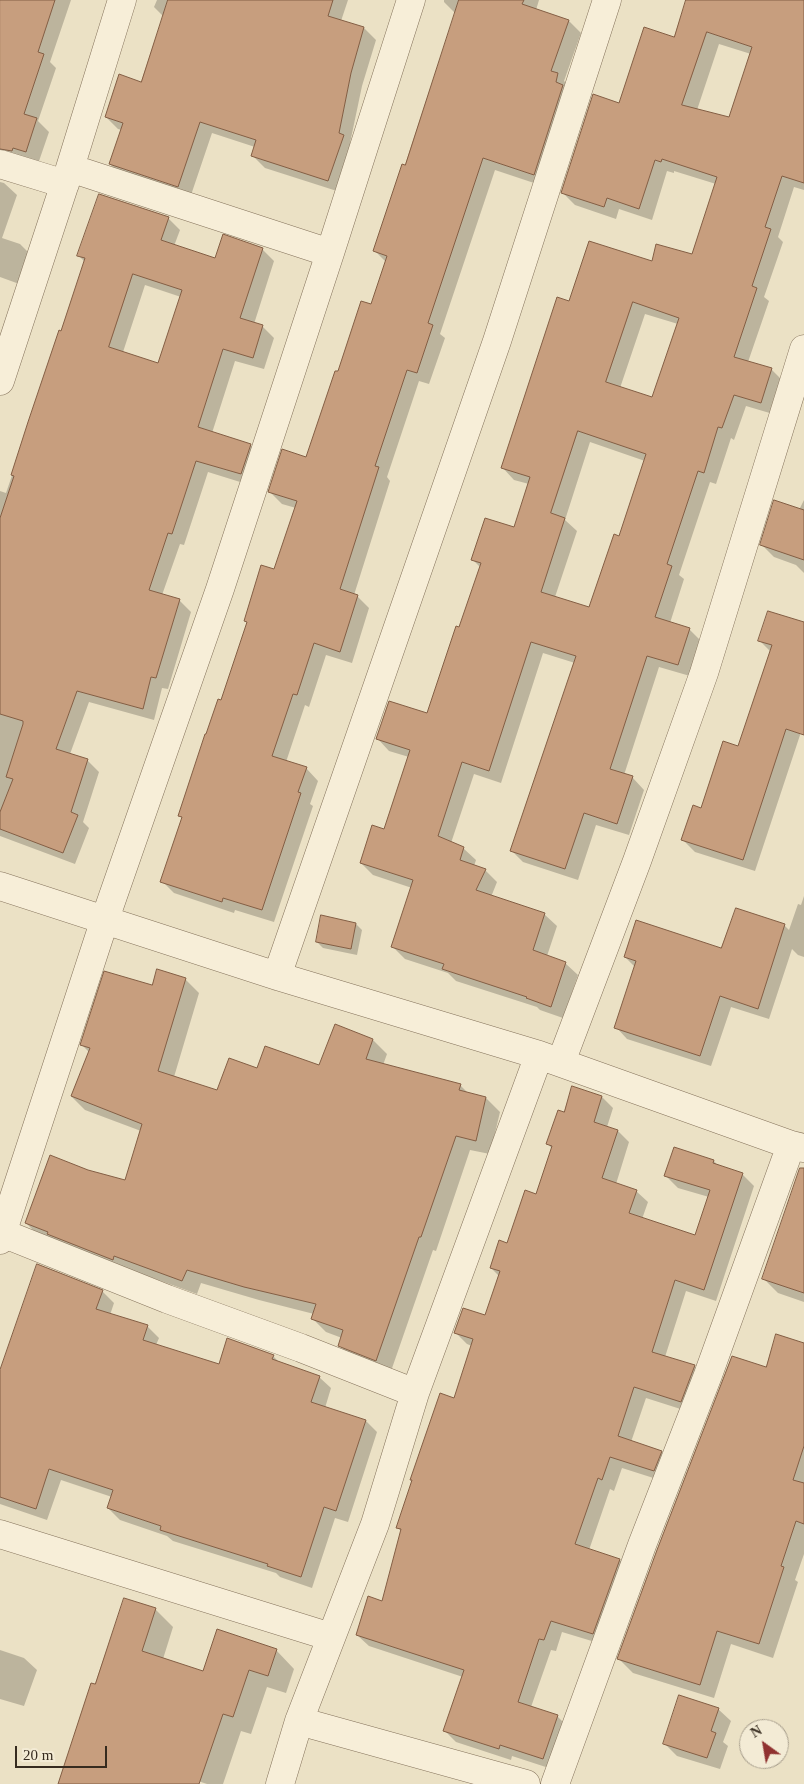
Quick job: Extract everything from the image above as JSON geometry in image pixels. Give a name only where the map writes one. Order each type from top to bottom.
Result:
[{"type":"street","points":[[0,381],[122,0]]},
{"type":"street","points":[[411,0],[220,589],[105,920],[1,1236],[301,1348],[415,1393]]},
{"type":"street","points":[[277,976],[497,341],[606,0]]},
{"type":"street","points":[[0,164],[67,176],[330,253]]},
{"type":"street","points":[[280,1784],[299,1721],[375,1524],[415,1393],[550,1059],[637,861],[704,673],[804,349]]},
{"type":"street","points":[[0,886],[277,976],[550,1059],[798,1146],[642,1545],[555,1784]]},
{"type":"street","points":[[0,1534],[331,1637]]},
{"type":"street","points":[[299,1721],[526,1784]]},
{"type":"building","points":[[0,0],[55,0],[38,52],[44,54],[24,114],[37,118],[26,152],[13,148],[12,151],[0,149]]},
{"type":"building","points":[[168,0],[333,0],[328,16],[364,27],[351,73],[339,133],[344,135],[328,181],[251,156],[256,140],[200,122],[178,187],[109,164],[123,123],[105,117],[119,74],[141,82]]},
{"type":"building","points":[[459,0],[524,0],[522,4],[569,20],[551,71],[558,73],[556,82],[563,85],[534,175],[483,158],[428,323],[433,325],[417,373],[407,370],[375,466],[379,467],[340,589],[358,595],[340,652],[314,643],[297,695],[293,694],[272,756],[307,767],[298,792],[301,793],[262,910],[223,898],[222,902],[160,882],[182,817],[178,816],[205,734],[218,699],[221,700],[247,622],[244,621],[261,565],[274,569],[297,501],[268,492],[282,449],[306,457],[335,371],[338,371],[361,301],[371,304],[387,256],[373,251],[402,164],[405,165]]},
{"type":"building","points":[[686,0],[804,0],[804,183],[782,176],[765,227],[771,229],[752,286],[757,288],[734,357],[772,368],[761,403],[734,395],[722,428],[718,427],[704,473],[698,471],[667,564],[672,566],[655,617],[690,628],[678,665],[647,656],[610,769],[633,776],[617,824],[584,813],[565,869],[510,851],[576,656],[531,642],[489,771],[462,762],[438,836],[464,847],[460,860],[486,869],[476,890],[545,913],[533,950],[566,962],[551,1007],[527,997],[442,969],[444,964],[391,947],[413,880],[360,863],[372,825],[384,829],[410,750],[376,739],[389,701],[427,713],[456,626],[459,627],[481,563],[471,560],[485,518],[514,527],[530,477],[501,468],[557,297],[569,301],[589,241],[652,261],[656,244],[692,254],[717,177],[662,159],[661,162],[655,160],[639,209],[607,198],[604,207],[561,193],[593,94],[619,103],[644,27],[674,37]],"holes":[[[707,32],[752,47],[729,117],[682,105]],[[633,302],[679,318],[652,397],[606,382]],[[578,431],[646,454],[619,536],[614,534],[589,607],[541,592],[565,518],[551,513]]]},
{"type":"building","points":[[99,194],[169,217],[161,240],[215,258],[223,234],[263,248],[240,318],[263,325],[253,358],[223,349],[198,427],[251,444],[241,474],[196,461],[172,534],[168,533],[149,590],[180,599],[156,678],[151,677],[143,709],[77,691],[56,749],[88,759],[71,812],[78,815],[63,853],[0,829],[0,812],[13,779],[6,777],[23,721],[0,714],[0,518],[14,476],[11,475],[28,422],[85,258],[77,256]],"holes":[[[133,274],[182,290],[158,363],[109,347]]]},
{"type":"building","points":[[774,500],[804,510],[804,560],[760,545]]},
{"type":"building","points":[[768,611],[804,622],[804,735],[786,729],[743,860],[681,840],[693,805],[701,808],[723,741],[738,746],[772,645],[758,641]]},
{"type":"building","points":[[736,908],[785,924],[758,1009],[720,996],[700,1056],[614,1028],[636,961],[624,957],[636,920],[721,948]]},
{"type":"building","points":[[321,915],[356,923],[351,949],[316,942]]},
{"type":"building","points":[[157,969],[186,978],[158,1071],[217,1090],[229,1058],[257,1068],[265,1046],[319,1065],[335,1024],[373,1039],[366,1059],[461,1084],[459,1090],[486,1097],[476,1141],[456,1136],[376,1361],[338,1346],[343,1330],[311,1319],[316,1304],[244,1287],[187,1270],[182,1281],[114,1256],[113,1260],[47,1234],[48,1232],[25,1223],[50,1155],[88,1170],[125,1180],[142,1124],[71,1096],[90,1048],[80,1045],[104,971],[152,985]]},
{"type":"building","points":[[572,1086],[602,1096],[594,1122],[618,1130],[602,1178],[637,1190],[629,1213],[695,1235],[710,1190],[664,1176],[674,1147],[714,1160],[713,1163],[743,1173],[704,1290],[675,1280],[652,1352],[695,1365],[681,1402],[634,1387],[618,1436],[662,1451],[654,1471],[610,1457],[602,1480],[598,1478],[575,1544],[620,1559],[593,1634],[551,1621],[544,1640],[539,1639],[518,1702],[558,1715],[543,1759],[500,1745],[499,1749],[443,1731],[464,1670],[356,1635],[368,1596],[382,1601],[401,1529],[396,1528],[412,1480],[410,1480],[440,1393],[454,1398],[473,1339],[454,1333],[463,1308],[485,1315],[500,1271],[490,1268],[499,1240],[507,1243],[525,1190],[536,1194],[552,1146],[546,1144],[558,1110],[564,1112]]},
{"type":"building","points":[[800,1168],[804,1168],[804,1293],[762,1279]]},
{"type":"building","points":[[37,1264],[103,1290],[96,1309],[148,1325],[143,1340],[219,1364],[227,1338],[274,1355],[272,1359],[320,1376],[311,1402],[366,1420],[336,1511],[324,1507],[301,1577],[267,1566],[268,1564],[160,1530],[161,1526],[107,1508],[113,1490],[49,1469],[36,1509],[0,1497],[0,1370]]},
{"type":"building","points":[[776,1334],[804,1343],[804,1446],[793,1480],[804,1483],[804,1524],[796,1521],[781,1566],[784,1567],[759,1644],[717,1631],[700,1685],[617,1659],[732,1356],[766,1367]]},
{"type":"building","points":[[124,1598],[156,1608],[142,1651],[203,1671],[217,1629],[277,1649],[268,1676],[249,1670],[233,1717],[223,1714],[199,1784],[58,1784],[91,1683],[95,1684]]},
{"type":"building","points":[[679,1695],[719,1708],[711,1731],[716,1733],[707,1758],[663,1744]]}]
